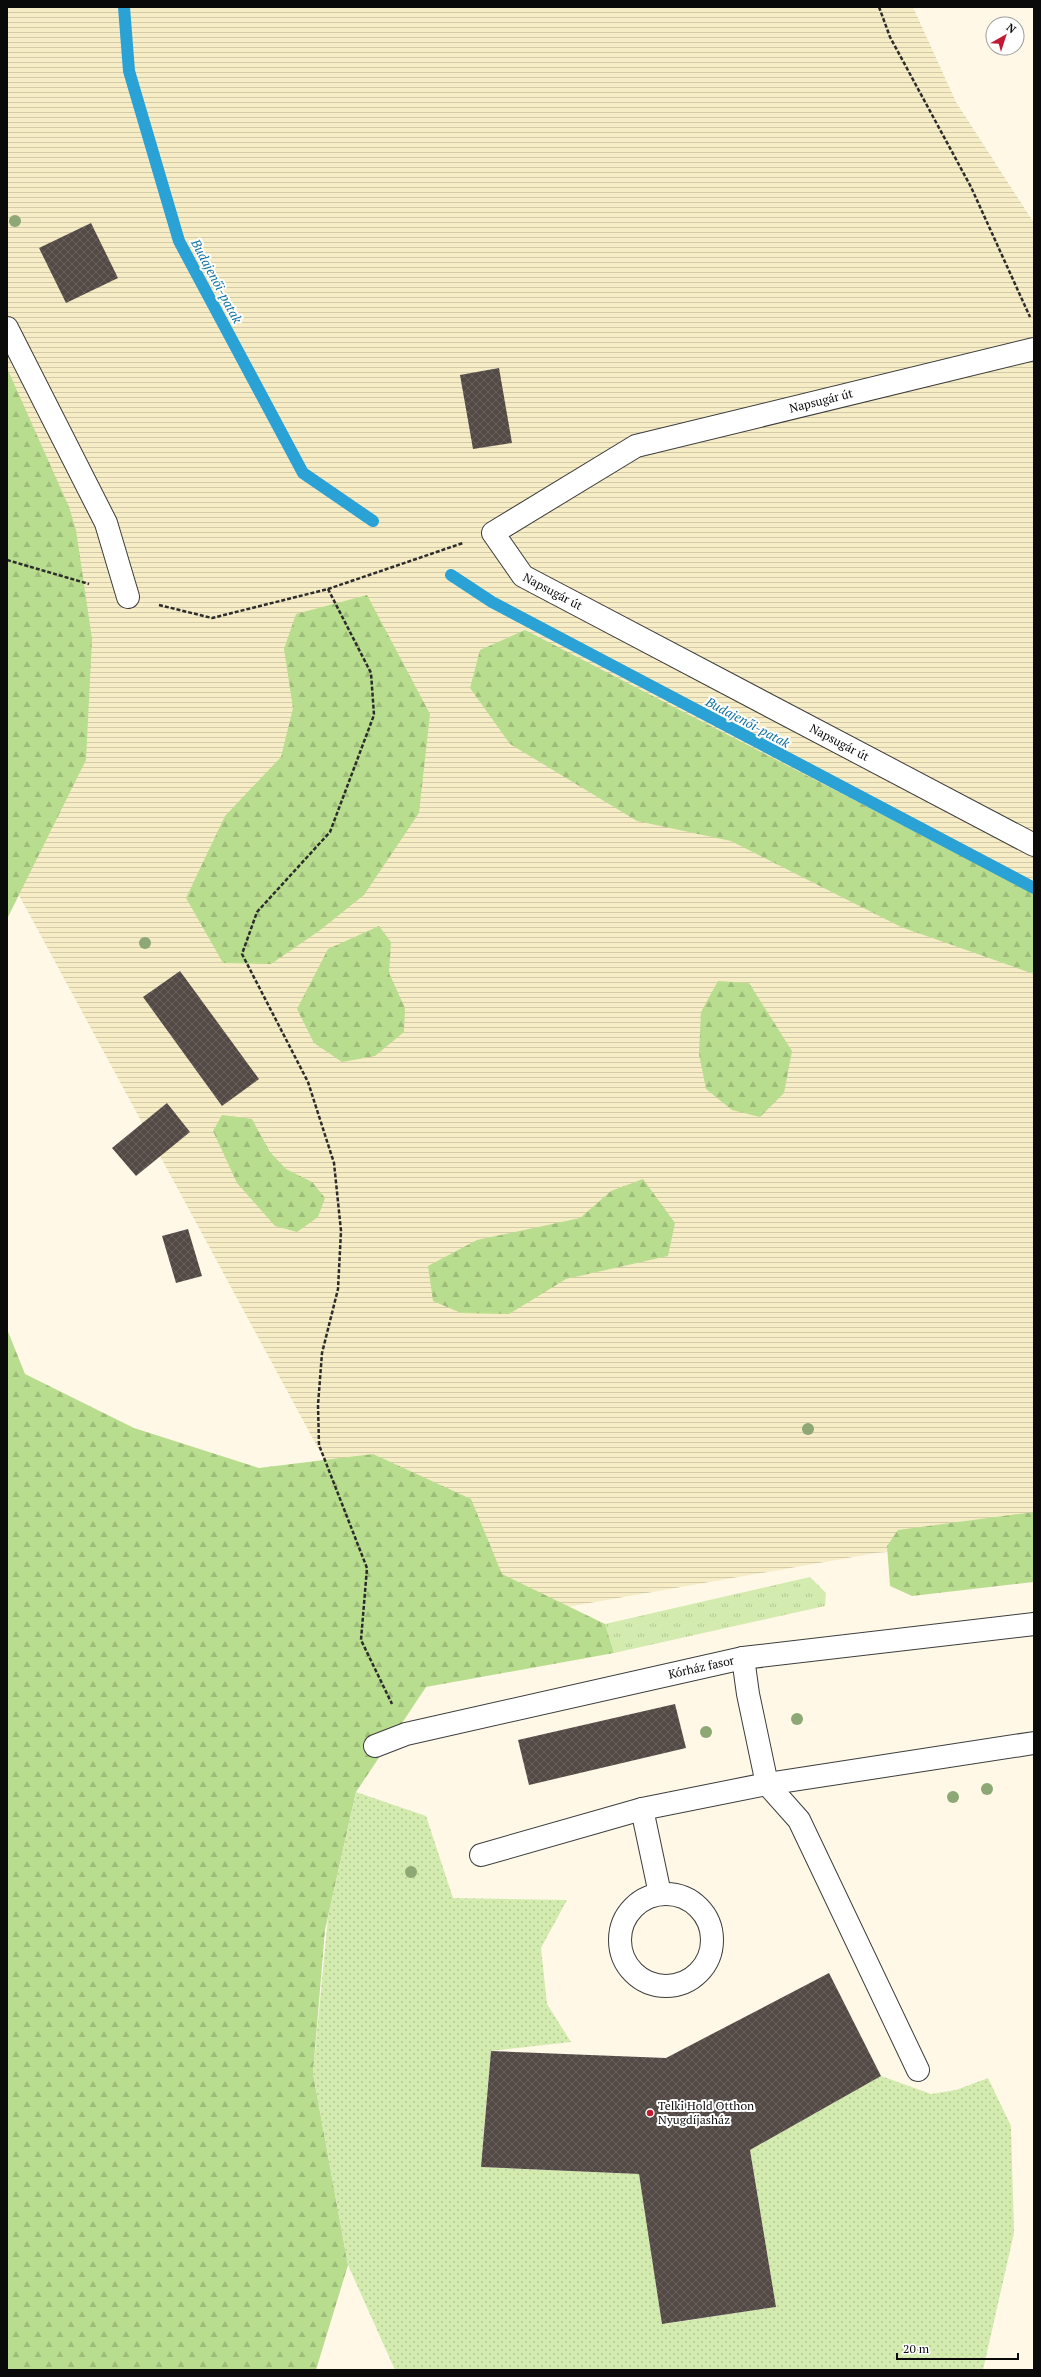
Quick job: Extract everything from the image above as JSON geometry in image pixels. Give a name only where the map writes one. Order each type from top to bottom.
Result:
[{"type":"street","points":[[7,328],[106,523],[128,597]]},
{"type":"street","name":"Napsugár út","points":[[1034,350],[636,446],[493,533],[523,576],[1034,844]]},
{"type":"street","name":"Kórház fasor","points":[[375,1746],[406,1734],[744,1658],[1034,1624]]},
{"type":"street","points":[[744,1658],[748,1694],[766,1784],[799,1820],[918,2070]]},
{"type":"street","points":[[481,1855],[642,1809],[766,1784],[1034,1743]]},
{"type":"street","points":[[642,1809],[660,1894]]},
{"type":"street","points":[[660,1894],[675,1894],[689,1900],[701,1909],[708,1922],[712,1937],[711,1952],[705,1965],[695,1976],[682,1984],[667,1986],[652,1984],[638,1977],[627,1966],[620,1952],[619,1936],[623,1921],[632,1907],[645,1898],[660,1894]]},
{"type":"path","points":[[879,7],[890,37],[971,187],[1031,320]]},
{"type":"path","points":[[7,560],[64,576],[128,597],[212,618],[328,590],[493,533]]},
{"type":"path","points":[[328,590],[371,673],[374,715],[330,832],[257,912],[242,954],[308,1082],[334,1163],[341,1232],[338,1289],[322,1352],[318,1405],[319,1445],[367,1568],[361,1640],[406,1734]]},
{"type":"shaded area","points":[[7,7],[913,7],[956,102],[1034,223],[1034,1539],[876,1553],[418,1633],[7,873]]},
{"type":"green space","points":[[7,368],[69,507],[76,530],[92,639],[86,760],[7,919]]},
{"type":"green space","points":[[367,595],[430,714],[419,813],[364,895],[319,931],[271,964],[223,963],[186,898],[225,816],[281,757],[293,708],[284,649],[296,614]]},
{"type":"green space","points":[[525,630],[1034,893],[1034,974],[901,927],[731,841],[637,821],[510,744],[470,688],[480,650]]},
{"type":"green space","points":[[379,926],[391,942],[389,973],[405,1008],[404,1032],[375,1056],[342,1062],[314,1043],[297,1009],[328,949]]},
{"type":"green space","points":[[718,981],[749,983],[792,1051],[784,1093],[760,1117],[732,1110],[706,1089],[699,1054],[701,1012]]},
{"type":"green space","points":[[222,1115],[252,1119],[270,1152],[286,1169],[312,1182],[325,1198],[318,1217],[297,1232],[275,1226],[237,1183],[213,1131]]},
{"type":"green space","points":[[643,1179],[675,1223],[668,1256],[566,1279],[509,1314],[461,1313],[433,1301],[428,1266],[477,1240],[580,1218],[611,1191]]},
{"type":"green space","points":[[7,1329],[25,1374],[134,1428],[259,1468],[373,1454],[471,1499],[502,1574],[605,1624],[614,1653],[426,1687],[356,1792],[325,1930],[313,2073],[348,2265],[316,2370],[7,2370]]},
{"type":"green space","points":[[1034,1512],[1034,1582],[912,1596],[890,1586],[887,1546],[898,1530]]},
{"type":"green space","points":[[810,1577],[826,1593],[825,1606],[614,1653],[605,1624]]},
{"type":"green space","points":[[356,1792],[426,1816],[453,1898],[567,1900],[541,1948],[547,2004],[571,2042],[491,2051],[481,2167],[639,2174],[665,2324],[776,2307],[750,2150],[881,2076],[931,2094],[956,2090],[988,2078],[1011,2126],[1014,2233],[983,2370],[395,2370],[348,2265],[313,2073],[328,1917]]},
{"type":"building","points":[[91,223],[118,278],[66,303],[39,248]]},
{"type":"building","points":[[499,368],[512,443],[473,449],[460,375]]},
{"type":"building","points":[[180,971],[259,1079],[222,1106],[143,997]]},
{"type":"building","points":[[167,1103],[190,1132],[136,1176],[112,1148]]},
{"type":"building","points":[[188,1229],[202,1276],[176,1283],[162,1236]]},
{"type":"building","points":[[675,1704],[686,1748],[529,1785],[518,1740]]},
{"type":"building","name":"Telki Hold Otthon Nyugdíjasház","points":[[829,1973],[881,2076],[750,2150],[776,2307],[662,2324],[639,2174],[481,2167],[491,2051],[666,2058]]},
{"type":"waterway","name":"Budajenői-patak","points":[[124,7],[129,71],[179,241],[303,473],[373,521]]},
{"type":"waterway","name":"Budajenői-patak","points":[[451,575],[492,602],[1034,888]]},
{"type":"place","name":"Telki Hold Otthon Nyugdíjasház","points":[[650,2113]]}]
